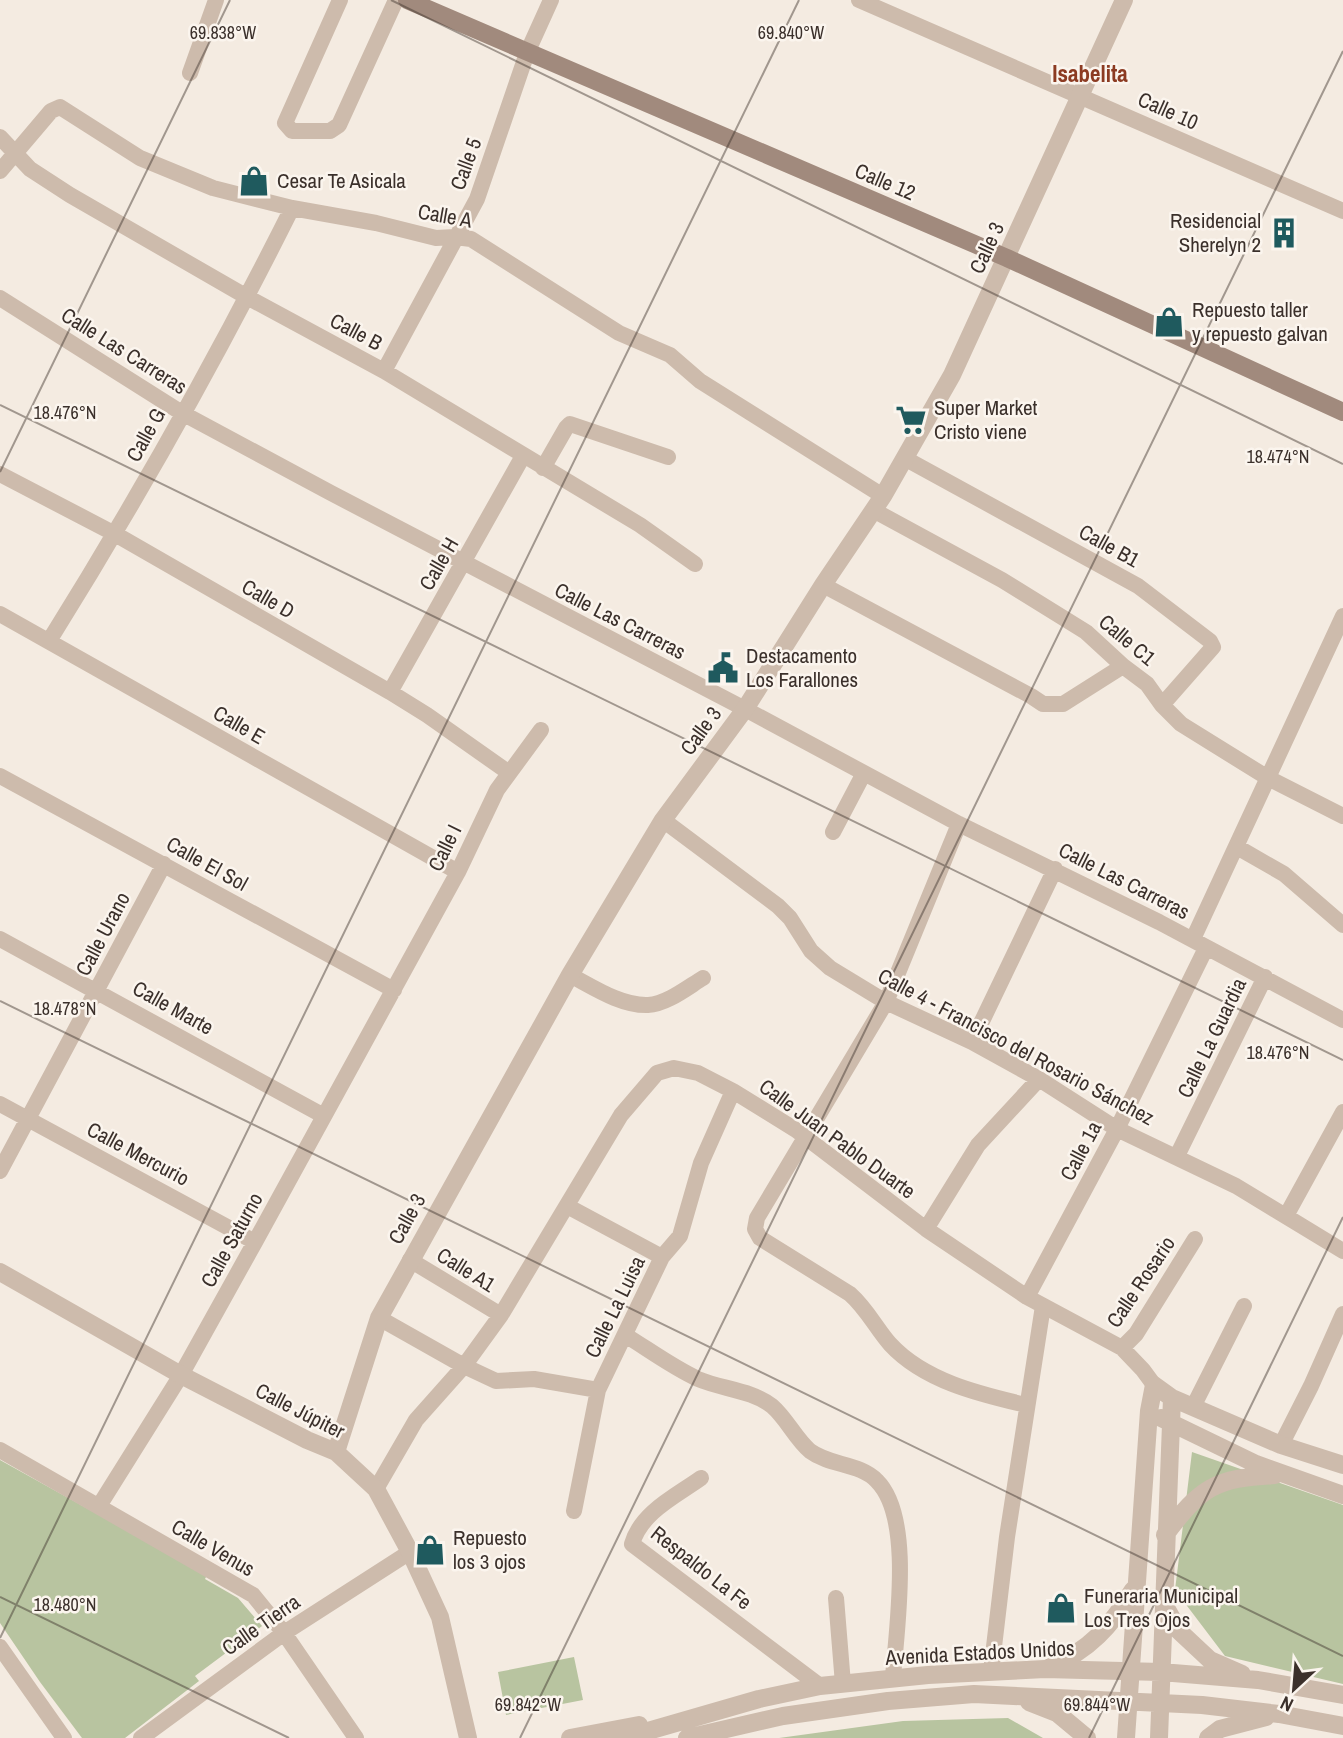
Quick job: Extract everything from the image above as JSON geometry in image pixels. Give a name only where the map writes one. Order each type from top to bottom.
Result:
[{"type":"main road","name":"Calle 12","points":[[407,0],[1007,258],[1343,412]]},
{"type":"street","points":[[190,73],[216,0]]},
{"type":"street","points":[[340,0],[285,123],[292,131],[335,129],[396,0]]},
{"type":"street","name":"Calle 5","points":[[383,371],[477,200],[527,53],[551,0]]},
{"type":"street","name":"Calle 10","points":[[859,0],[1343,211]]},
{"type":"street","name":"Calle 3","points":[[335,1452],[379,1318],[570,975],[663,820],[745,709],[878,503],[952,376],[1124,0]]},
{"type":"street","name":"Calle A","points":[[15,155],[51,111],[60,107],[140,158],[213,188],[292,208],[436,238],[455,237],[477,242],[624,336],[670,355],[711,388],[878,503]]},
{"type":"street","name":"Calle B","points":[[0,137],[30,169],[70,195],[247,297],[383,371],[640,525],[695,564]]},
{"type":"street","points":[[0,171],[15,155]]},
{"type":"street","name":"Calle G","points":[[49,641],[115,534],[208,372],[292,208]]},
{"type":"street","name":"Calle Las Carreras","points":[[0,298],[183,412],[464,564],[745,709],[959,824],[1055,869],[1343,1020]]},
{"type":"street","points":[[543,468],[570,424],[668,457]]},
{"type":"street","name":"Calle H","points":[[390,692],[523,456]]},
{"type":"street","name":"Calle B1","points":[[906,459],[1138,586],[1210,641],[1213,647],[1162,705]]},
{"type":"street","name":"Calle D","points":[[0,474],[115,534],[390,692],[508,772]]},
{"type":"street","name":"Calle C1","points":[[878,503],[1086,632],[1147,684],[1162,705],[1181,724],[1268,778],[1343,816]]},
{"type":"street","points":[[823,586],[1043,704],[1063,704],[1123,666]]},
{"type":"street","name":"Calle E","points":[[0,614],[458,872]]},
{"type":"street","name":"Calle 1a","points":[[1027,1297],[1116,1129],[1199,944],[1237,847],[1268,778],[1338,643],[1343,616]]},
{"type":"street","name":"Calle I","points":[[394,990],[458,872],[488,806],[508,772],[541,730]]},
{"type":"street","points":[[833,832],[864,773]]},
{"type":"street","name":"Calle El Sol","points":[[0,776],[394,990]]},
{"type":"street","name":"Calle 4 - Francisco del Rosario Sánchez","points":[[663,820],[778,906],[790,918],[811,951],[830,968],[886,1002],[972,1042],[1038,1079],[1116,1129],[1236,1186],[1343,1251]]},
{"type":"street","points":[[959,824],[886,1002],[757,1218],[755,1229],[760,1238],[850,1294],[863,1306],[890,1344],[916,1367],[975,1394],[1026,1405]]},
{"type":"street","points":[[1237,847],[1284,874],[1343,925]]},
{"type":"street","name":"Calle Urano","points":[[0,1171],[164,864]]},
{"type":"street","points":[[972,1042],[1055,869]]},
{"type":"street","name":"Calle Marte","points":[[0,939],[324,1116]]},
{"type":"street","points":[[570,975],[617,998],[650,1005],[673,997],[703,978]]},
{"type":"street","name":"Calle La Guardia","points":[[1177,1156],[1265,977]]},
{"type":"street","name":"Calle Saturno","points":[[99,1506],[181,1375],[394,990]]},
{"type":"street","name":"Calle Juan Pablo Duarte","points":[[376,1489],[416,1420],[464,1366],[501,1315],[621,1115],[657,1073],[674,1068],[698,1073],[733,1091],[804,1137],[926,1229],[1027,1297],[1122,1348],[1154,1385]]},
{"type":"street","points":[[926,1229],[978,1144],[1038,1079]]},
{"type":"street","name":"Calle La Luisa","points":[[574,1511],[598,1390],[662,1257],[680,1236],[701,1163],[733,1091]]},
{"type":"street","name":"Calle Mercurio","points":[[0,1104],[255,1242]]},
{"type":"street","points":[[1286,1216],[1343,1112]]},
{"type":"street","points":[[567,1206],[662,1257]]},
{"type":"street","name":"Calle Rosario","points":[[1122,1348],[1136,1334],[1195,1239]]},
{"type":"street","name":"Calle A1","points":[[410,1260],[501,1315]]},
{"type":"street","name":"Calle Júpiter","points":[[0,1272],[181,1375],[335,1452],[376,1489],[410,1552],[440,1617],[468,1738]]},
{"type":"street","points":[[991,1672],[1007,1537],[1043,1306]]},
{"type":"street","points":[[1193,1407],[1244,1306]]},
{"type":"street","points":[[1281,1445],[1343,1314]]},
{"type":"street","points":[[379,1318],[496,1381],[534,1379],[598,1390]]},
{"type":"street","points":[[625,1335],[696,1378],[771,1405],[809,1450],[822,1458],[854,1468],[876,1479],[885,1490],[893,1507],[898,1531],[900,1574],[893,1678]]},
{"type":"street","points":[[1126,1738],[1135,1587],[1149,1411],[1154,1385],[1171,1398],[1281,1445],[1343,1465]]},
{"type":"street","points":[[1159,1738],[1171,1398]]},
{"type":"street","points":[[1149,1411],[1283,1475],[1343,1495]]},
{"type":"street","name":"Calle Venus","points":[[0,1450],[253,1595],[284,1633],[356,1738]]},
{"type":"street","points":[[1165,1535],[1185,1508],[1208,1488],[1240,1477],[1283,1475]]},
{"type":"street","name":"Respaldo La Fe","points":[[701,1478],[653,1512],[635,1532],[632,1544],[820,1686]]},
{"type":"street","name":"Calle Tierra","points":[[141,1738],[284,1633],[410,1552]]},
{"type":"street","points":[[1045,1669],[1067,1660],[1092,1643],[1116,1619],[1135,1587]]},
{"type":"street","points":[[836,1598],[844,1684]]},
{"type":"street","points":[[1163,1601],[1179,1630],[1210,1660],[1258,1680]]},
{"type":"street","points":[[0,1647],[64,1738]]},
{"type":"street","name":"Avenida Estados Unidos","points":[[624,1738],[704,1713],[820,1686],[991,1672],[1045,1669],[1161,1672],[1258,1680],[1343,1695]]},
{"type":"street","name":"Avenida Estados Unidos","points":[[687,1738],[783,1716],[888,1701],[974,1694],[1202,1705],[1279,1714],[1343,1726]]},
{"type":"street","points":[[1016,1696],[1057,1713],[1087,1738]]},
{"type":"street","points":[[570,1738],[704,1713]]},
{"type":"street","points":[[1208,1738],[1220,1729],[1279,1714]]},
{"type":"street","points":[[704,1738],[727,1727]]},
{"type":"green space","points":[[1192,1452],[1343,1505],[1343,1684],[1225,1656],[1175,1590]]},
{"type":"green space","points":[[0,1460],[207,1575],[205,1579],[238,1598],[262,1626],[195,1676],[199,1681],[125,1738],[82,1738],[0,1623]]},
{"type":"green space","points":[[574,1657],[583,1700],[506,1715],[498,1672]]},
{"type":"green space","points":[[1008,1718],[1043,1738],[779,1738],[903,1721]]},
{"type":"place","name":"Cesar Te Asicala","points":[[254,181]]},
{"type":"place","name":"Residencial Sherelyn 2","points":[[1284,233]]},
{"type":"place","name":"Repuesto taller y repuesto galvan","points":[[1169,322]]},
{"type":"place","name":"Super Market Cristo viene","points":[[911,420]]},
{"type":"place","name":"Destacamento Los Farallones","points":[[723,668]]},
{"type":"place","name":"Repuesto los 3 ojos","points":[[430,1550]]},
{"type":"place","name":"Funeraria Municipal Los Tres Ojos","points":[[1061,1608]]},
{"type":"district","name":"Isabelita","points":[[1090,74]]}]
